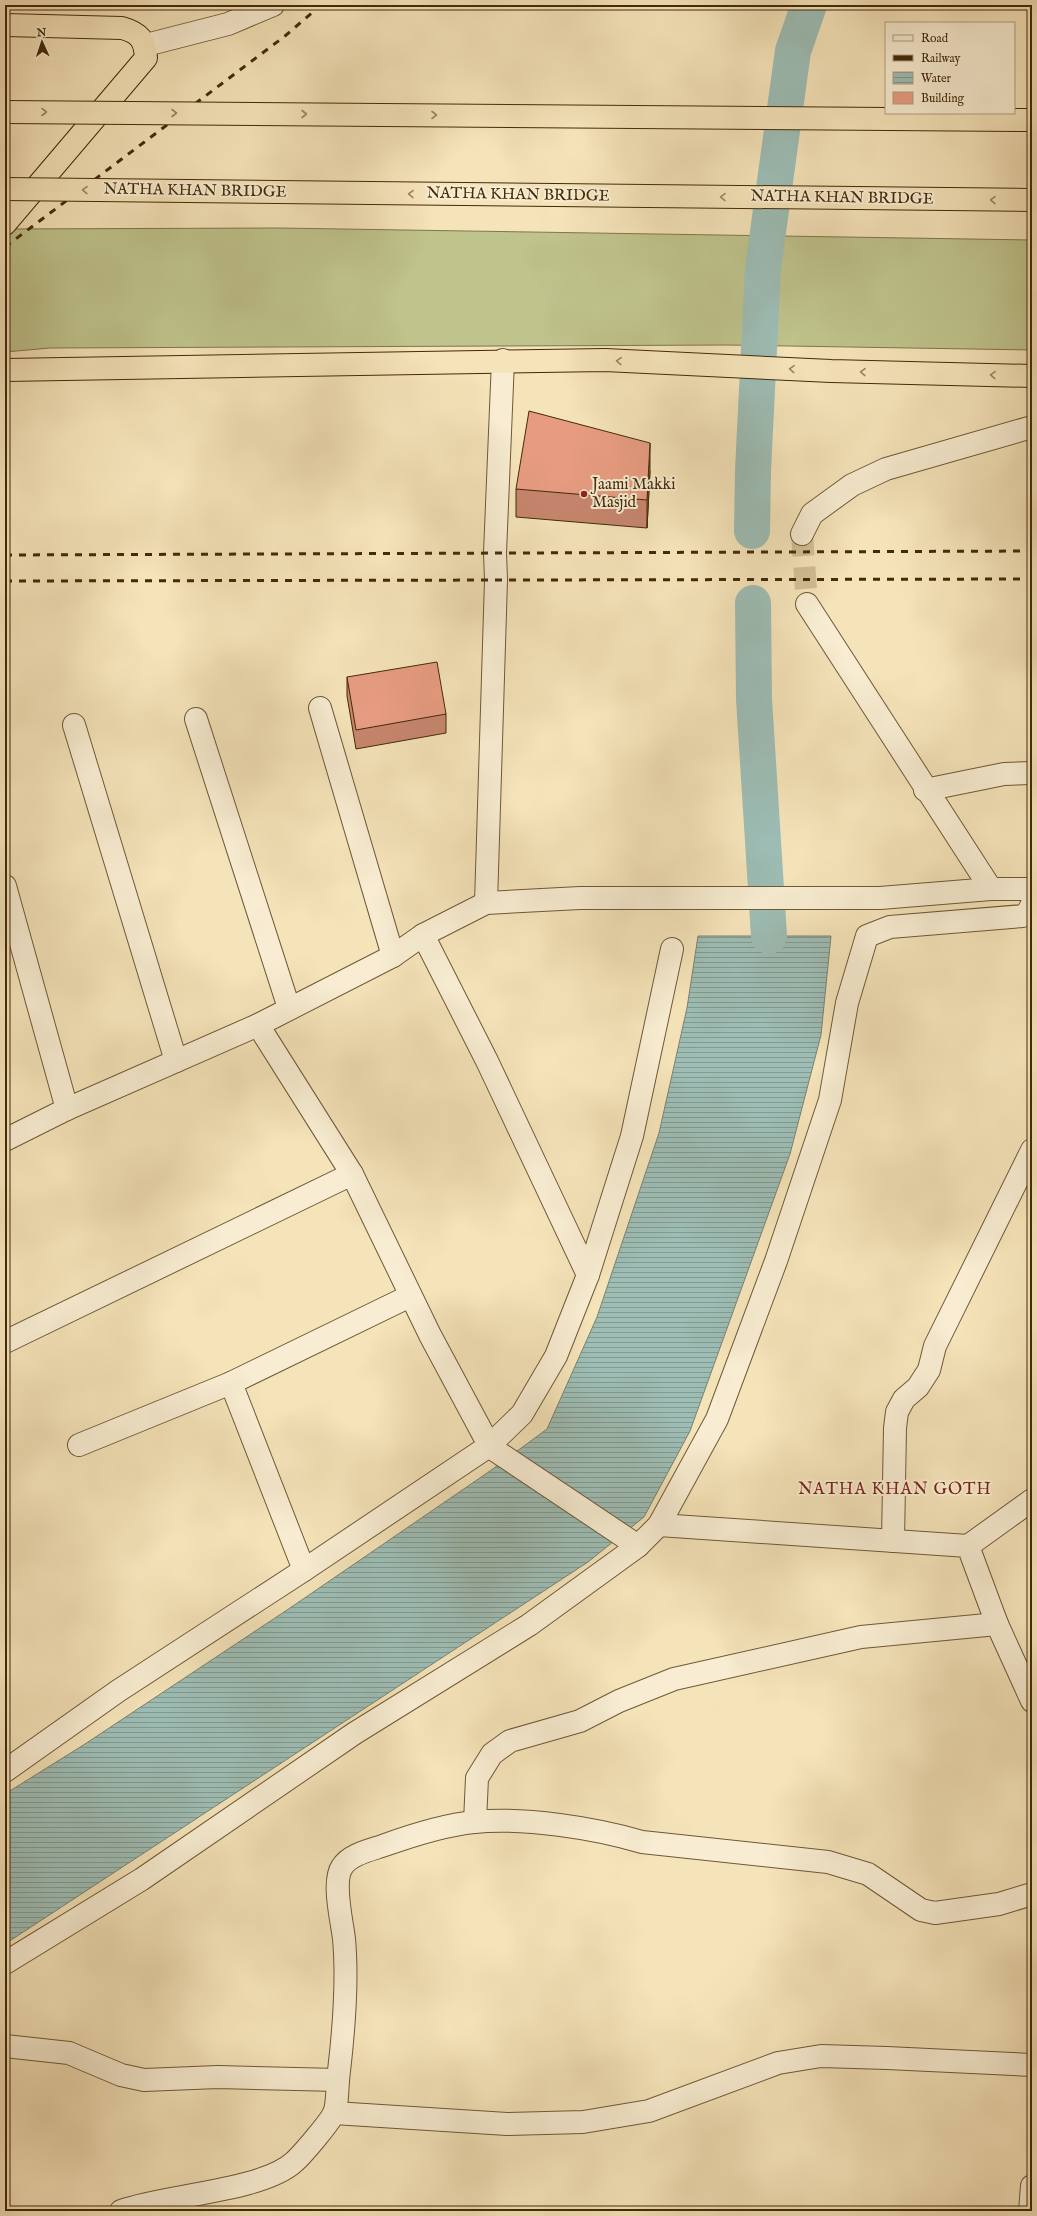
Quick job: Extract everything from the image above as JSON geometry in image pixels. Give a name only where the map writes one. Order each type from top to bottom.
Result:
[{"type":"highway","points":[[5,25],[122,28],[134,31],[140,36],[146,45],[146,58],[5,224]]},
{"type":"highway","points":[[5,112],[1032,120]]},
{"type":"highway","name":"NATHA KHAN BRIDGE","points":[[5,189],[1032,200]]},
{"type":"highway","points":[[5,370],[503,360],[605,360],[831,371],[1032,376]]},
{"type":"street","points":[[146,45],[228,24],[273,5]]},
{"type":"street","points":[[486,903],[496,588],[495,554],[503,360]]},
{"type":"street","points":[[802,534],[812,514],[852,485],[886,468],[1032,427]]},
{"type":"street","points":[[807,604],[925,790],[991,889]]},
{"type":"street","points":[[320,708],[393,956]]},
{"type":"street","points":[[196,719],[289,1008]]},
{"type":"street","points":[[74,725],[176,1061]]},
{"type":"street","points":[[925,790],[1004,774],[1032,774]]},
{"type":"street","points":[[5,886],[67,1109]]},
{"type":"street","points":[[5,1140],[67,1109],[258,1025],[393,956],[423,935],[486,903],[580,898],[880,898],[991,889],[1032,889]]},
{"type":"street","points":[[5,1963],[142,1879],[355,1733],[529,1625],[636,1545],[659,1525],[717,1419],[776,1261],[830,1100],[847,1003],[867,936],[890,928],[1023,916],[1028,912],[1032,904]]},
{"type":"street","points":[[423,935],[487,1061],[588,1275]]},
{"type":"street","points":[[5,1771],[118,1691],[489,1447],[522,1414],[556,1356],[588,1275],[632,1136],[672,949]]},
{"type":"street","points":[[258,1025],[352,1174],[410,1296],[489,1447],[636,1545]]},
{"type":"street","points":[[893,1541],[895,1428],[897,1412],[904,1399],[918,1387],[929,1370],[935,1346],[1032,1150]]},
{"type":"street","points":[[5,1342],[352,1174]]},
{"type":"street","points":[[79,1445],[231,1383],[410,1296]]},
{"type":"street","points":[[231,1383],[304,1570]]},
{"type":"street","points":[[659,1525],[968,1546],[1032,1500]]},
{"type":"street","points":[[968,1546],[997,1624],[1031,1695]]},
{"type":"street","points":[[474,1822],[478,1778],[492,1754],[510,1741],[580,1721],[619,1700],[674,1679],[861,1637],[997,1624]]},
{"type":"street","points":[[121,2211],[141,2204],[237,2186],[266,2178],[294,2163],[334,2113],[343,2034],[346,1958],[338,1882],[342,1867],[353,1857],[418,1834],[474,1822],[512,1822],[570,1826],[615,1834],[642,1842],[828,1862],[868,1874],[921,1910],[935,1913],[999,1904],[1032,1894]]},
{"type":"street","points":[[5,2046],[69,2053],[121,2075],[144,2080],[218,2077],[338,2080]]},
{"type":"street","points":[[334,2113],[507,2124],[583,2122],[649,2111],[778,2063],[821,2056],[1032,2065]]},
{"type":"street","points":[[1030,2211],[1032,2186]]},
{"type":"green space","points":[[279,228],[1032,240],[1032,350],[727,345],[50,348],[5,352],[5,229]]},
{"type":"water","points":[[698,936],[831,936],[821,1035],[790,1154],[690,1431],[644,1517],[588,1562],[5,1944],[5,1794],[85,1744],[290,1608],[490,1471],[547,1429],[597,1317],[659,1133],[687,1008]]},
{"type":"building","points":[[529,411],[650,443],[647,500],[516,489]]},
{"type":"building","points":[[437,662],[446,714],[356,730],[347,677]]},
{"type":"waterway","points":[[752,531],[753,470],[763,268],[793,51],[809,5]]},
{"type":"waterway","points":[[753,603],[754,699],[769,936]]},
{"type":"tunnel","points":[[802,534],[807,604]]},
{"type":"railway","points":[[5,247],[285,36],[321,5]]},
{"type":"railway","points":[[5,555],[1032,551]]},
{"type":"railway","points":[[5,581],[1032,579]]},
{"type":"place","name":"Jaami Makki Masjid","points":[[584,494]]},
{"type":"district","name":"NATHA KHAN GOTH","points":[[895,1489]]}]
